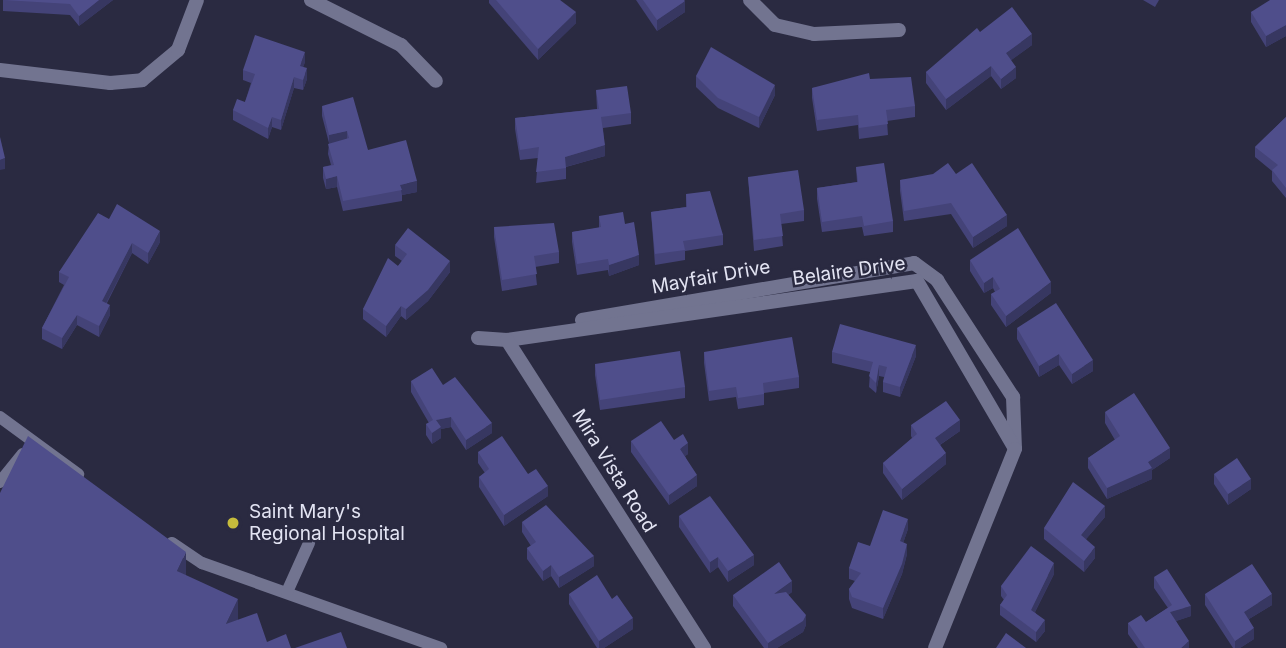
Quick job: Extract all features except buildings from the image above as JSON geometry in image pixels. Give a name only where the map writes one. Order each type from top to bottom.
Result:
[{"type":"street","points":[[0,70],[110,83],[142,80],[178,50],[197,0]]},
{"type":"street","points":[[311,0],[401,45],[436,81]]},
{"type":"street","points":[[750,0],[775,25],[814,34],[899,30]]},
{"type":"street","name":"Mayfair Drive","points":[[507,340],[518,331],[914,263],[937,280],[1013,397],[1015,449]]},
{"type":"street","name":"Belaire Drive","points":[[507,340],[917,281],[1015,449]]},
{"type":"street","points":[[478,338],[507,340]]},
{"type":"street","name":"Mira Vista Road","points":[[507,340],[704,648]]},
{"type":"street","points":[[935,648],[1015,449]]},
{"type":"lane","points":[[0,417],[94,486]]},
{"type":"lane","points":[[0,482],[34,440]]},
{"type":"lane","points":[[157,545],[162,537],[202,563],[441,648]]},
{"type":"lane","points":[[287,592],[309,543]]},
{"type":"place","name":"Saint Mary's Regional Hospital","points":[[233,523]]}]
